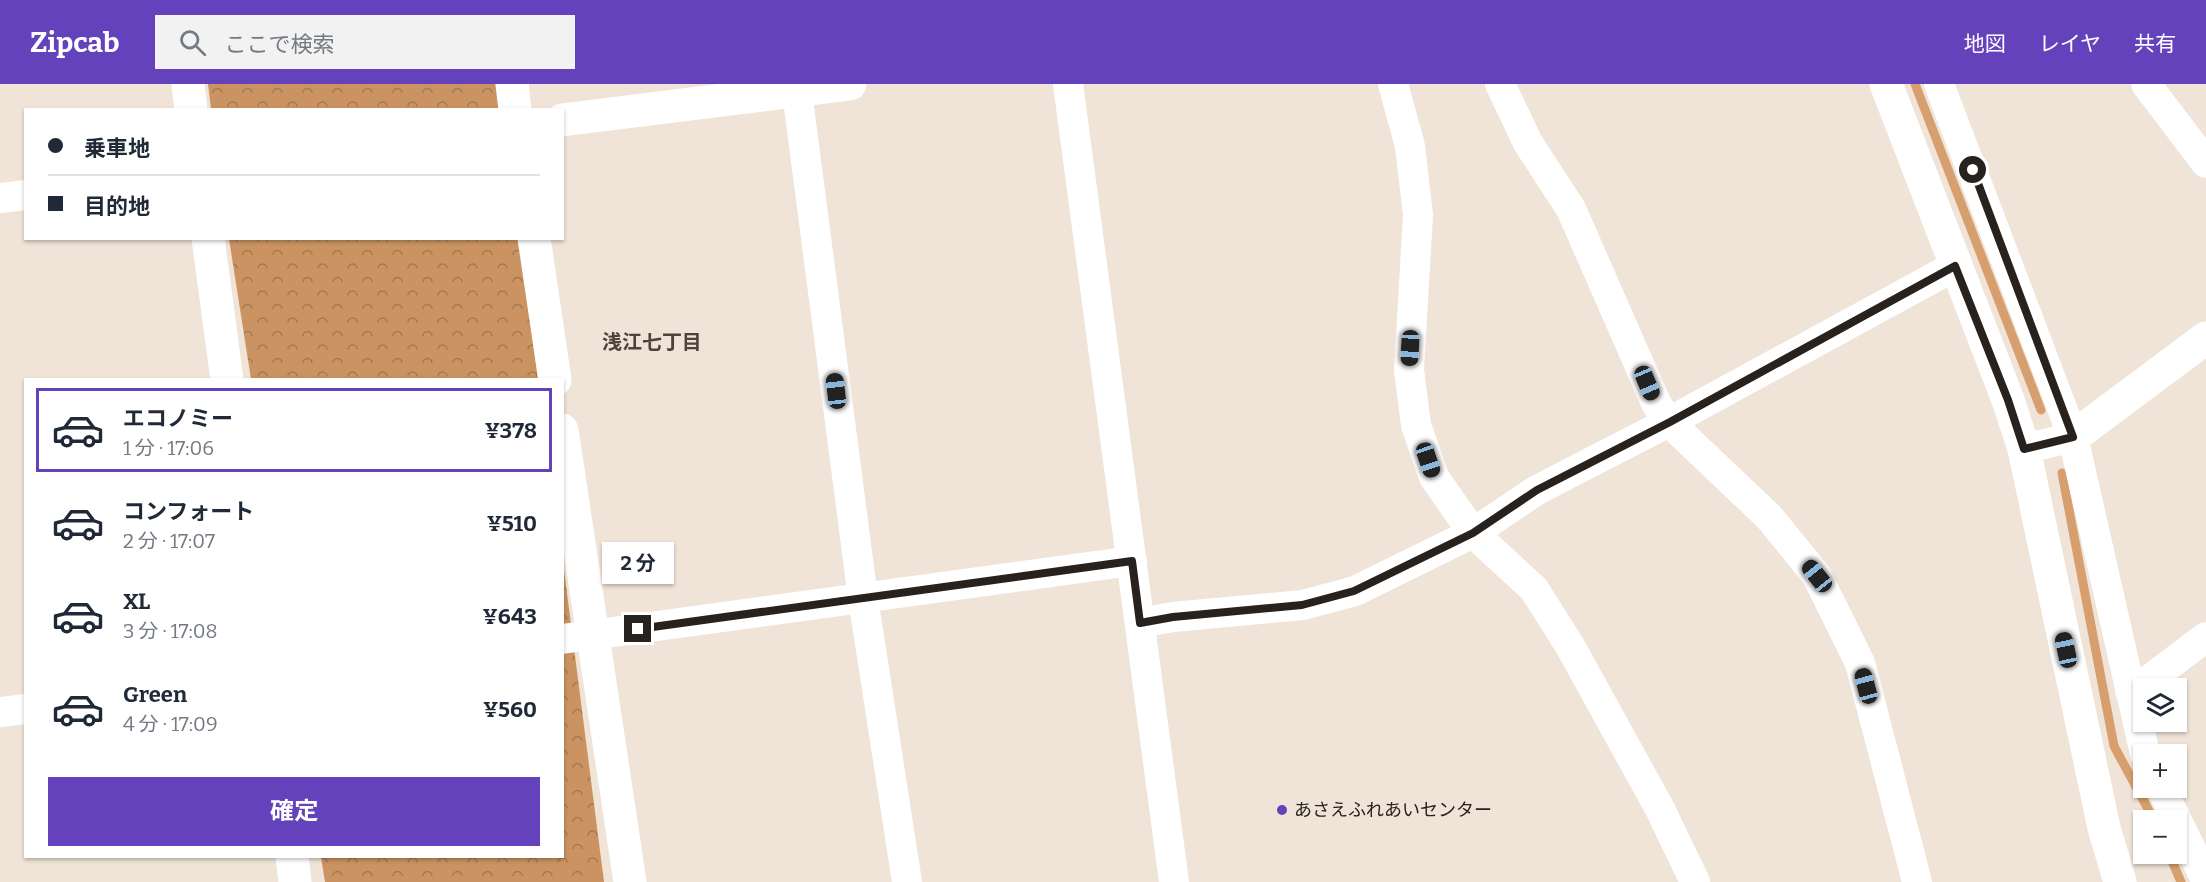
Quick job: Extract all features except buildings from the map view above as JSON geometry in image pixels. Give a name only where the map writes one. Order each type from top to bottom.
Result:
[{"type":"street","points":[[188,84],[191,108]]},
{"type":"street","points":[[512,84],[515,108]]},
{"type":"street","points":[[564,120],[797,87],[850,84]]},
{"type":"street","points":[[1068,84],[1174,882]]},
{"type":"street","points":[[1393,84],[1410,146],[1418,215],[1409,370],[1416,425],[1434,477],[1473,533],[1534,589],[1570,646],[1660,809],[1695,882]]},
{"type":"street","points":[[1500,84],[1528,143],[1571,209],[1657,405],[1670,422],[1769,517],[1817,576],[1860,663],[1917,882]]},
{"type":"street","points":[[1886,84],[2008,400],[2024,449],[2104,828],[2120,882]]},
{"type":"street","points":[[1939,84],[2073,437],[2143,744]]},
{"type":"street","points":[[2146,84],[2206,163]]},
{"type":"street","points":[[797,87],[863,598],[907,882]]},
{"type":"street","points":[[0,198],[24,195]]},
{"type":"street","points":[[208,240],[227,378]]},
{"type":"street","points":[[534,240],[555,378]]},
{"type":"street","points":[[1140,623],[1173,617],[1302,605],[1354,591],[1473,533],[1537,490],[1670,422],[1955,266]]},
{"type":"street","points":[[2024,449],[2073,437],[2206,338]]},
{"type":"street","points":[[564,456],[578,637],[630,882]]},
{"type":"street","points":[[578,637],[1132,561]]},
{"type":"street","points":[[2130,691],[2145,683],[2206,637]]},
{"type":"street","points":[[0,712],[24,709]]},
{"type":"street","points":[[2166,798],[2206,880]]},
{"type":"street","points":[[292,858],[295,882]]},
{"type":"green space","points":[[208,84],[498,84],[502,108],[211,108]]},
{"type":"green space","points":[[229,240],[519,240],[538,378],[251,378]]},
{"type":"green space","points":[[564,570],[604,882],[325,882],[321,858],[564,858]]},
{"type":"waterway","points":[[1915,84],[2041,410]]},
{"type":"waterway","points":[[2062,473],[2114,746],[2149,810]]},
{"type":"waterway","points":[[2173,864],[2181,882]]},
{"type":"place","name":"あさえふれあいセンター","points":[[1282,810]]},
{"type":"district","name":"浅江七丁目","points":[[652,342]]},
{"type":"route","points":[[638,629],[1132,561],[1140,623],[1173,617],[1302,605],[1354,591],[1473,533],[1537,490],[1670,422],[1955,266],[2008,400],[2024,449],[2073,437],[1973,170]]}]
